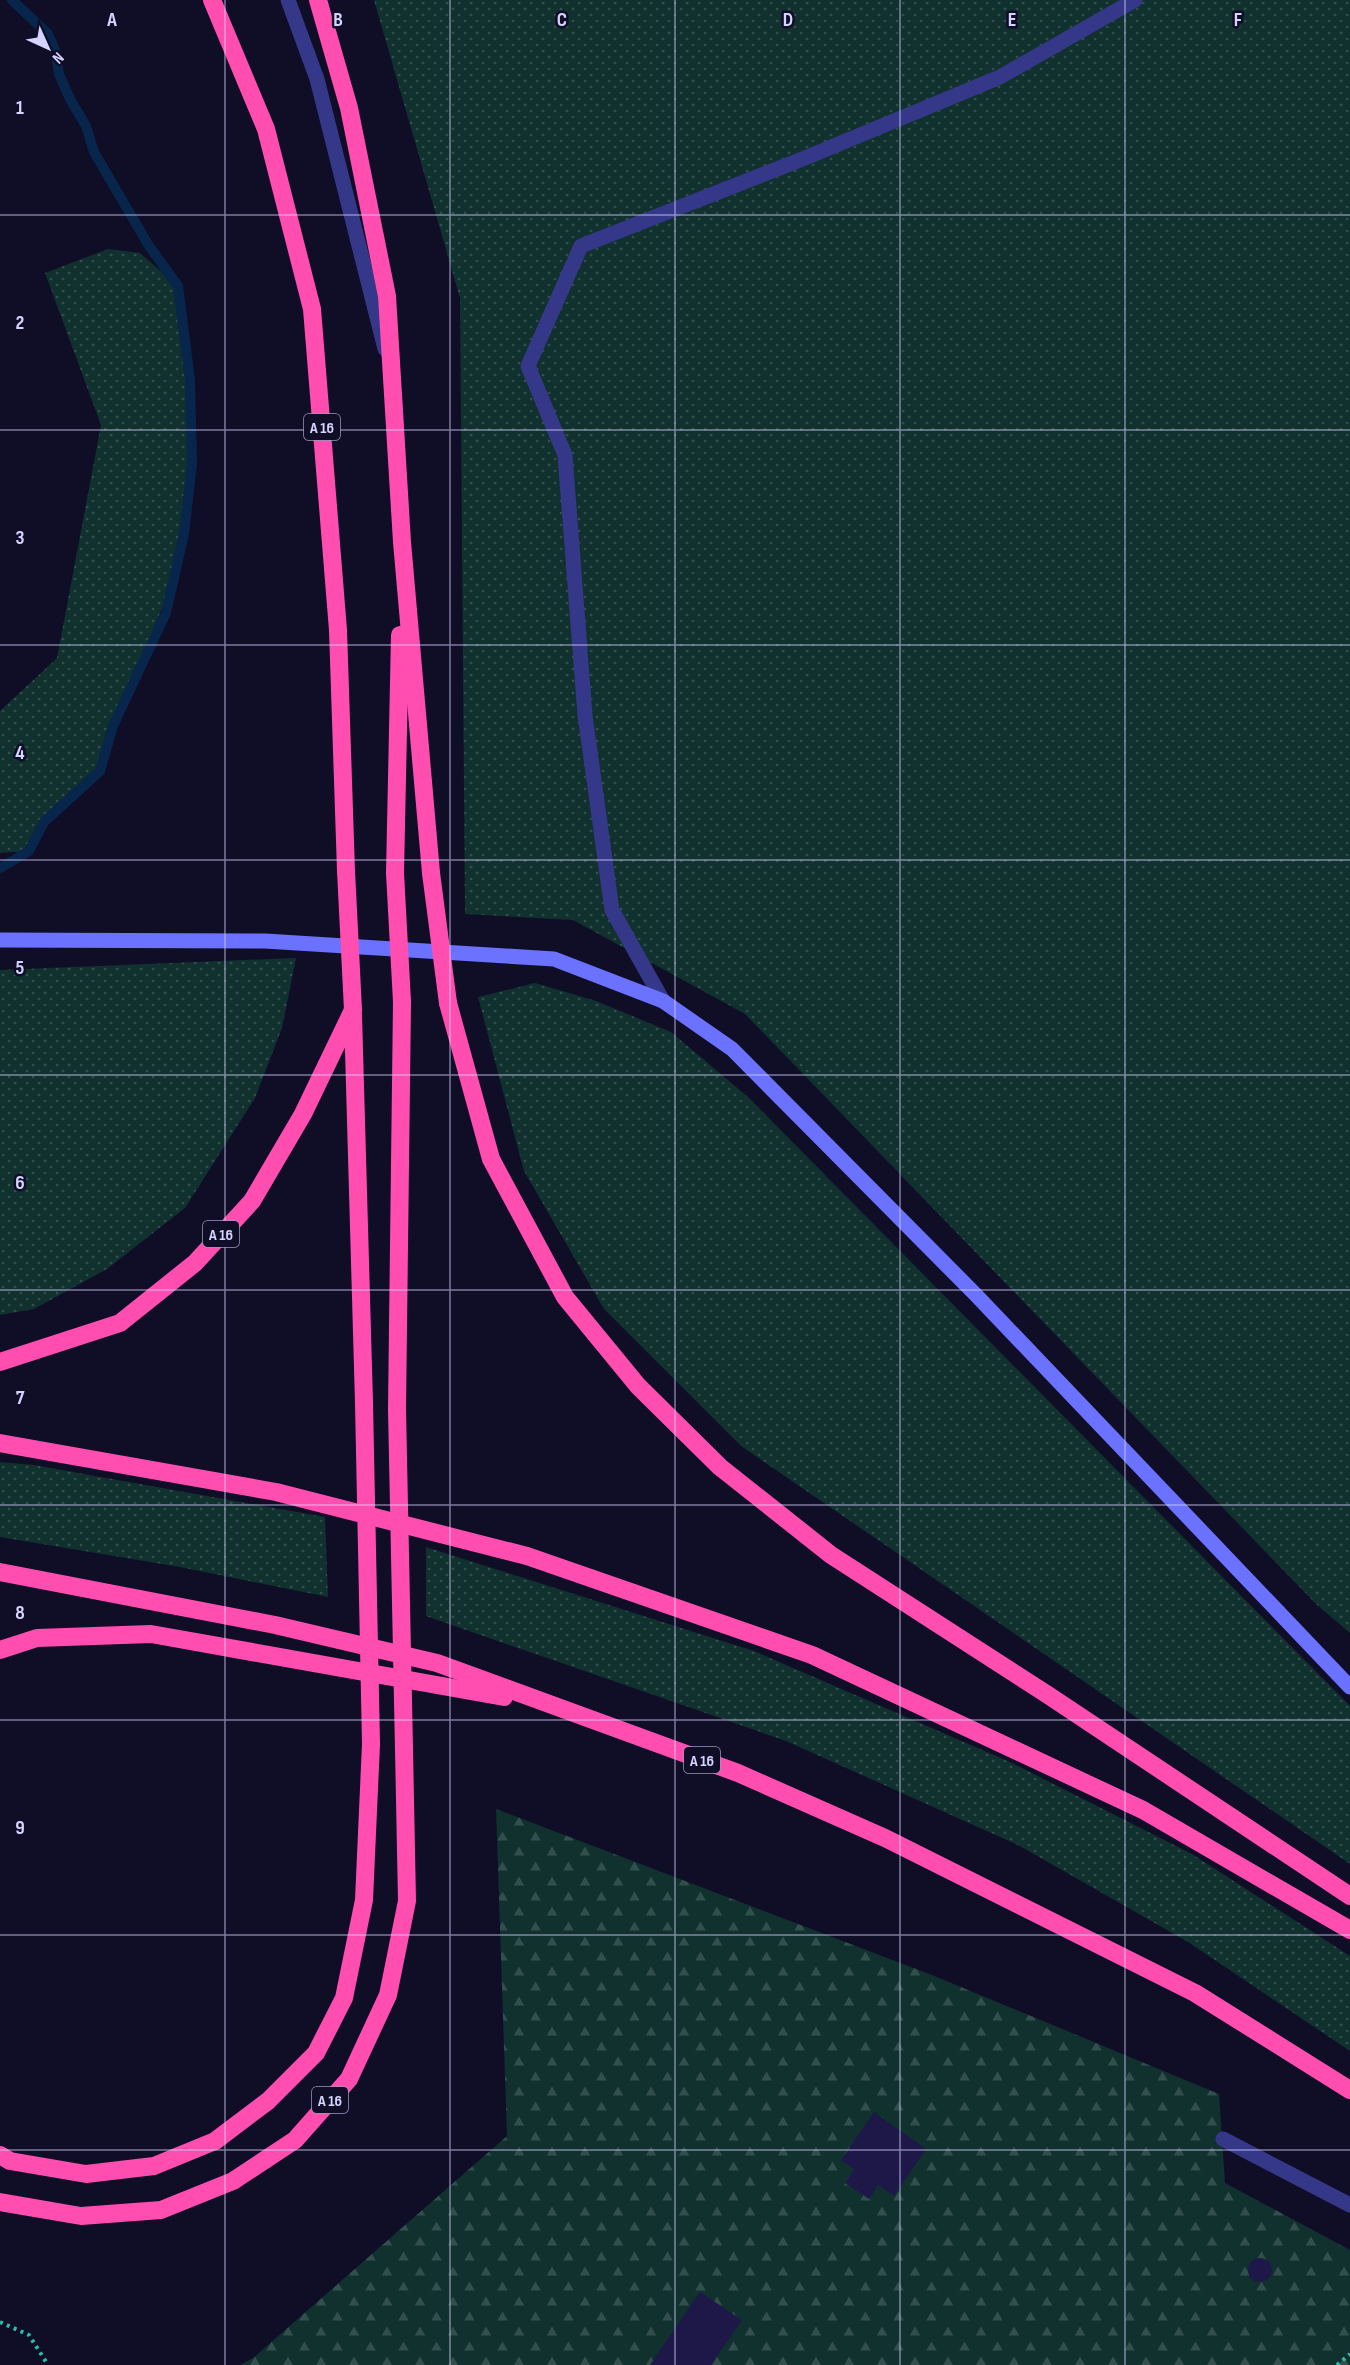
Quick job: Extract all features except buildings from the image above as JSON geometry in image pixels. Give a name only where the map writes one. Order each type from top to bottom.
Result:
[{"type":"highway","name":"A 16","points":[[0,2156],[10,2161],[86,2174],[154,2166],[215,2141],[268,2101],[316,2053],[344,1998],[364,1900],[371,1744],[353,1010],[338,630],[312,309],[266,129],[212,0]]},
{"type":"highway","points":[[226,0],[262,90],[277,173]]},
{"type":"highway","name":"A 16","points":[[318,0],[349,108],[384,285],[402,542],[431,873],[448,1003],[491,1159],[565,1297],[638,1386],[720,1467],[831,1555],[1058,1701],[1350,1896]]},
{"type":"highway","name":"A 16","points":[[0,2202],[81,2216],[161,2210],[233,2181],[295,2140],[349,2079],[388,1995],[407,1901],[398,1409],[402,1002],[395,873],[402,542]]},
{"type":"highway","name":"A 16","points":[[0,1362],[120,1323],[195,1263],[252,1201],[303,1114],[353,1010]]},
{"type":"highway","points":[[0,1443],[276,1492],[527,1556],[812,1654],[1143,1810],[1350,1930]]},
{"type":"highway","name":"A 16","points":[[0,1572],[275,1625],[437,1663],[738,1773],[885,1838],[1195,1994],[1350,2090]]},
{"type":"highway","name":"A 16","points":[[0,1650],[37,1638],[150,1634],[547,1705]]},
{"type":"main road","points":[[0,940],[265,941],[554,959],[663,1001],[732,1049],[976,1295],[1350,1687]]},
{"type":"street","points":[[288,0],[317,79],[392,378]]},
{"type":"street","points":[[663,1001],[612,910],[584,705],[564,455],[528,366],[581,246],[794,163],[1000,77],[1135,0]]},
{"type":"street","points":[[1223,2139],[1350,2205]]},
{"type":"path","points":[[0,2322],[29,2335],[48,2365]]},
{"type":"path","points":[[1337,2365],[1350,2354]]},
{"type":"green space","points":[[374,0],[1350,0],[1350,1633],[1317,1605],[745,1014],[573,920],[465,914],[460,298]]},
{"type":"green space","points":[[108,249],[140,253],[178,286],[191,422],[187,499],[174,579],[117,718],[100,771],[44,822],[29,851],[0,853],[0,711],[57,658],[101,425],[45,273]]},
{"type":"green space","points":[[296,958],[282,1028],[255,1098],[185,1208],[107,1269],[34,1309],[0,1315],[0,970]]},
{"type":"green space","points":[[535,983],[596,1001],[671,1032],[748,1097],[1350,1706],[1350,1864],[741,1446],[604,1309],[524,1171],[478,997]]},
{"type":"green space","points":[[0,1462],[34,1465],[325,1517],[328,1597],[180,1567],[0,1537]]},
{"type":"green space","points":[[426,1547],[754,1651],[1010,1762],[1192,1854],[1350,1956],[1350,2051],[1188,1942],[1018,1845],[786,1741],[426,1616]]},
{"type":"green space","points":[[496,1809],[932,1975],[1219,2094],[1225,2183],[1350,2250],[1350,2365],[240,2365],[253,2358],[507,2136]]},
{"type":"waterway","points":[[0,868],[29,851],[44,822],[100,771],[113,726],[166,613],[184,534],[192,464],[190,380],[178,286],[149,246],[94,152],[86,126],[59,74],[55,50],[48,34],[12,0]]}]
